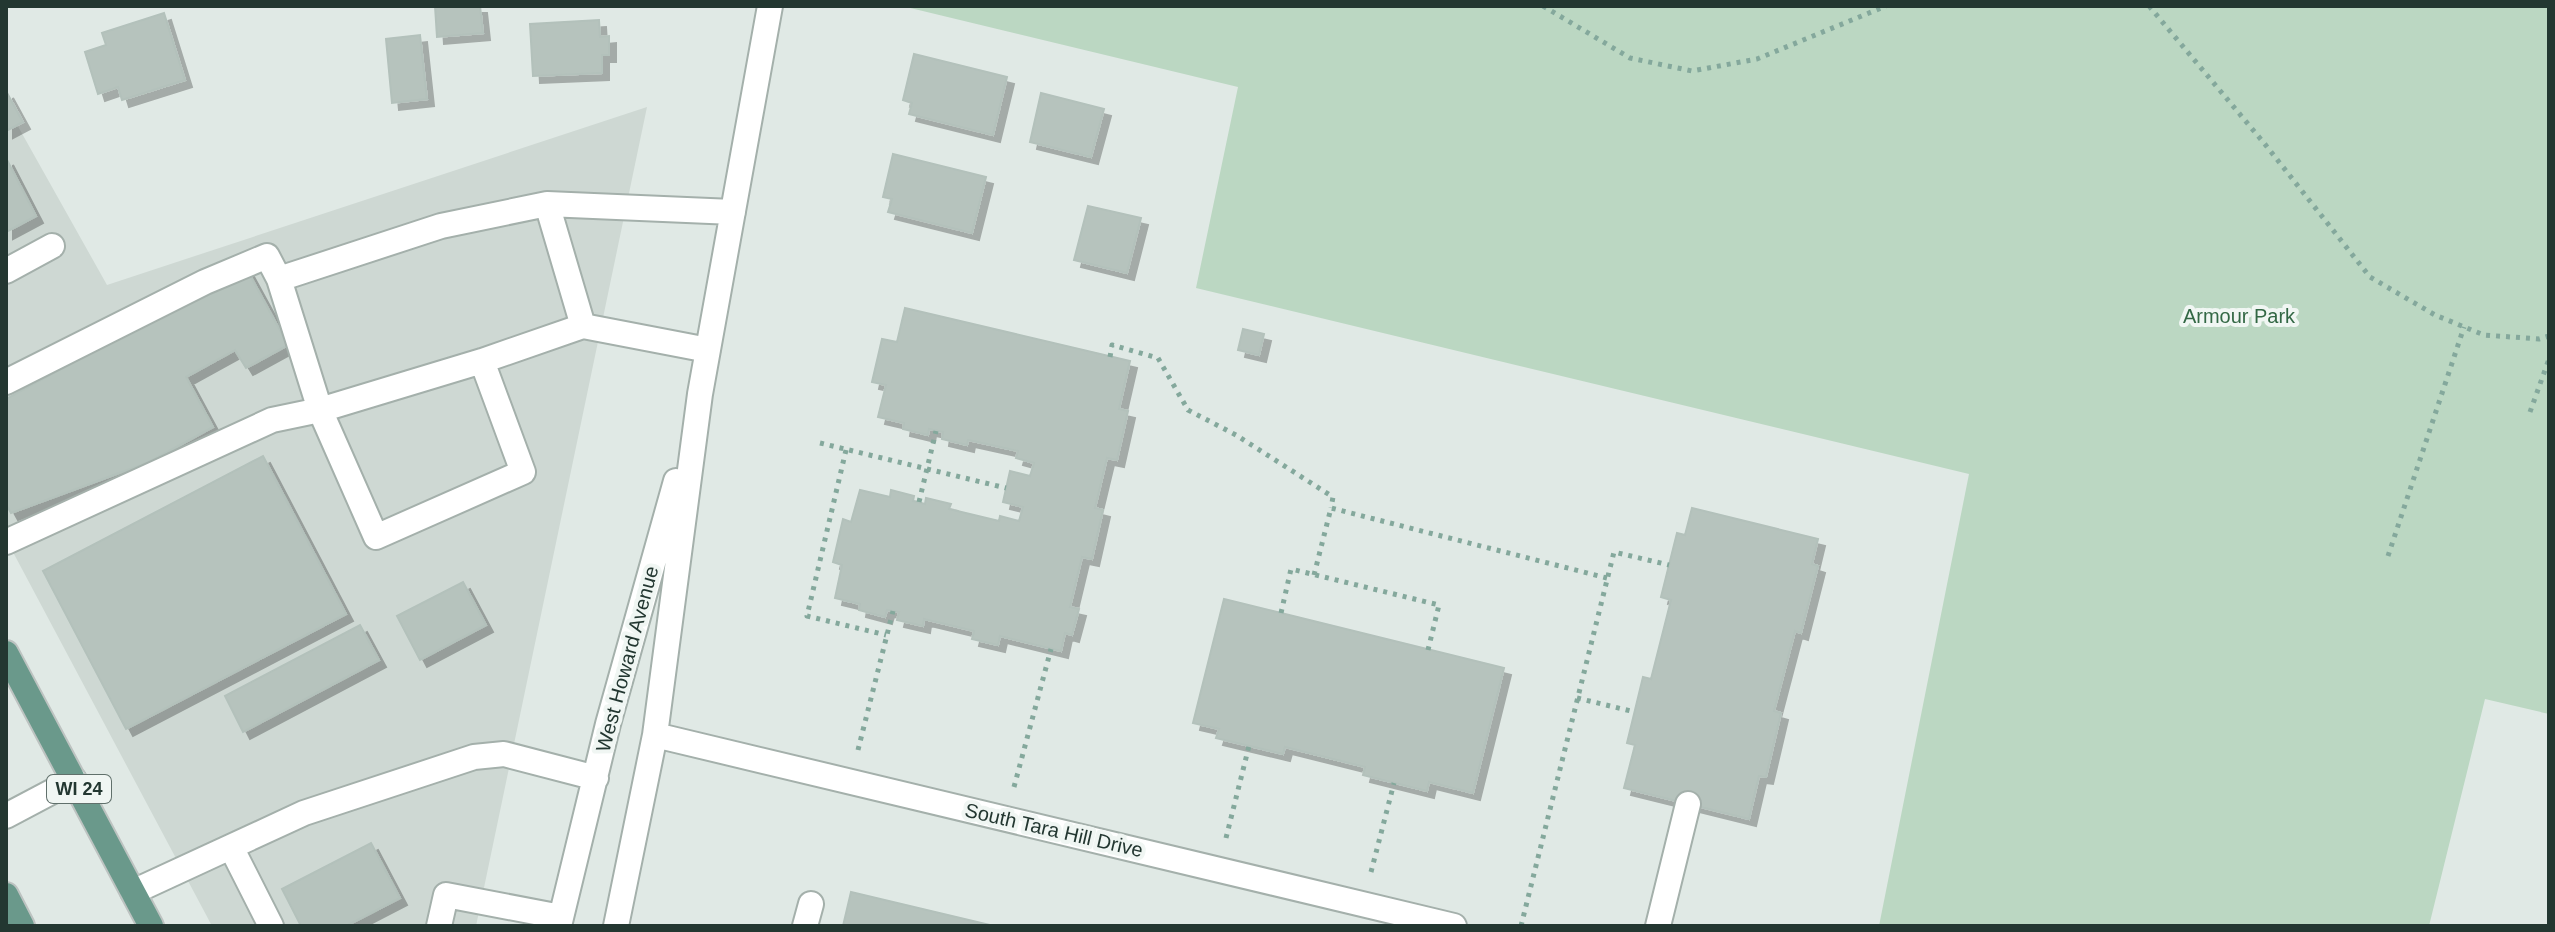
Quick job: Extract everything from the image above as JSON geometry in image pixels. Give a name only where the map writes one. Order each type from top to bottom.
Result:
[{"type":"main road","name":"WI 24","points":[[6,653],[151,926]]},
{"type":"main road","points":[[6,895],[22,926]]},
{"type":"street","name":"West Howard Avenue","points":[[616,926],[655,735],[700,394],[770,6]]},
{"type":"street","points":[[547,204],[583,326]]},
{"type":"street","points":[[279,279],[441,226],[547,204],[733,212]]},
{"type":"street","points":[[6,271],[52,246]]},
{"type":"street","points":[[6,382],[205,282],[267,256],[279,279],[320,410],[376,537],[523,472],[482,361]]},
{"type":"street","points":[[6,542],[272,420],[320,410],[482,361],[583,326],[708,350]]},
{"type":"street","name":"West Howard Avenue","points":[[560,922],[700,394]]},
{"type":"street","name":"South Tara Hill Drive","points":[[655,735],[1454,926]]},
{"type":"street","points":[[133,892],[304,813],[474,757],[504,754],[596,778]]},
{"type":"street","points":[[6,816],[74,780]]},
{"type":"street","points":[[1658,926],[1688,804]]},
{"type":"street","points":[[231,847],[271,926]]},
{"type":"street","points":[[439,926],[446,895],[560,922]]},
{"type":"path","points":[[1543,6],[1630,58],[1692,71],[1757,59],[1886,6]]},
{"type":"path","points":[[2149,6],[2264,143],[2370,277],[2435,315],[2484,335],[2539,339],[2549,336]]},
{"type":"path","points":[[2388,556],[2464,327]]},
{"type":"path","points":[[1110,357],[1112,345],[1158,358],[1188,410],[1236,435],[1333,497],[1314,575]]},
{"type":"path","points":[[2530,412],[2549,359]]},
{"type":"path","points":[[919,502],[936,431]]},
{"type":"path","points":[[820,443],[1006,488]]},
{"type":"path","points":[[846,450],[807,616],[886,635]]},
{"type":"path","points":[[1331,508],[1607,578]]},
{"type":"path","points":[[1521,926],[1614,552],[1669,565]]},
{"type":"path","points":[[1281,613],[1291,569],[1439,605],[1428,650]]},
{"type":"path","points":[[850,781],[893,611]]},
{"type":"path","points":[[1006,819],[1051,649]]},
{"type":"path","points":[[1577,698],[1635,712]]},
{"type":"path","points":[[1217,870],[1249,746]]},
{"type":"path","points":[[1362,904],[1394,783]]},
{"type":"shaded area","points":[[6,105],[107,285],[647,107],[476,926],[212,926],[6,539]]},
{"type":"green space","name":"Armour Park","points":[[902,6],[2549,6],[2549,714],[2485,699],[2429,926],[1879,926],[1969,474],[1196,288],[1238,87]]},
{"type":"building","points":[[435,6],[480,6],[483,33],[437,37]]},
{"type":"building","points":[[164,13],[185,80],[122,100],[118,87],[98,94],[85,52],[106,45],[102,33]]},
{"type":"building","points":[[599,20],[600,37],[609,36],[609,55],[602,55],[602,73],[533,76],[530,24]]},
{"type":"building","points":[[420,35],[427,99],[392,103],[386,39]]},
{"type":"building","points":[[914,54],[1007,77],[993,135],[909,114],[912,103],[903,100]]},
{"type":"building","points":[[6,91],[23,122],[6,131]]},
{"type":"building","points":[[1041,93],[1104,109],[1091,157],[1030,142]]},
{"type":"building","points":[[893,154],[986,177],[972,233],[888,212],[892,199],[883,197]]},
{"type":"building","points":[[6,158],[36,216],[6,232]]},
{"type":"building","points":[[1088,206],[1141,218],[1127,273],[1074,260]]},
{"type":"building","points":[[246,268],[288,345],[246,368],[235,350],[186,377],[213,427],[149,462],[11,513],[6,504],[6,399]]},
{"type":"building","points":[[905,308],[1130,361],[1119,409],[1128,411],[1117,460],[1107,458],[1095,508],[1103,510],[1092,559],[1082,557],[1070,607],[1079,609],[1072,635],[1065,633],[1061,651],[1000,636],[998,645],[972,639],[974,631],[924,619],[923,626],[897,620],[899,612],[887,610],[885,617],[859,610],[860,604],[835,598],[842,565],[833,562],[843,519],[851,522],[860,490],[890,497],[891,490],[914,496],[913,501],[925,504],[926,498],[951,504],[949,509],[999,521],[1000,516],[1019,521],[1023,507],[1003,502],[1010,471],[1030,476],[1034,463],[1016,458],[1018,451],[968,440],[967,445],[942,439],[943,432],[929,429],[928,435],[903,429],[904,423],[878,417],[886,385],[872,382],[882,339],[897,342]]},
{"type":"building","points":[[1243,329],[1264,334],[1259,355],[1238,350]]},
{"type":"building","points":[[263,456],[346,614],[126,729],[43,571]]},
{"type":"building","points":[[1692,508],[1818,539],[1812,564],[1818,566],[1801,633],[1795,631],[1774,711],[1781,713],[1766,777],[1759,776],[1749,819],[1624,788],[1635,745],[1627,743],[1643,677],[1651,679],[1671,600],[1661,597],[1677,533],[1685,535]]},
{"type":"building","points":[[463,582],[486,625],[420,660],[397,616]]},
{"type":"building","points":[[1224,599],[1504,668],[1473,793],[1429,782],[1427,791],[1363,775],[1365,767],[1285,747],[1283,754],[1216,738],[1219,729],[1193,723]]},
{"type":"building","points":[[360,625],[379,660],[243,732],[225,696]]},
{"type":"building","points":[[371,843],[400,898],[346,926],[301,926],[282,889]]},
{"type":"building","points":[[851,892],[994,926],[843,926]]}]
